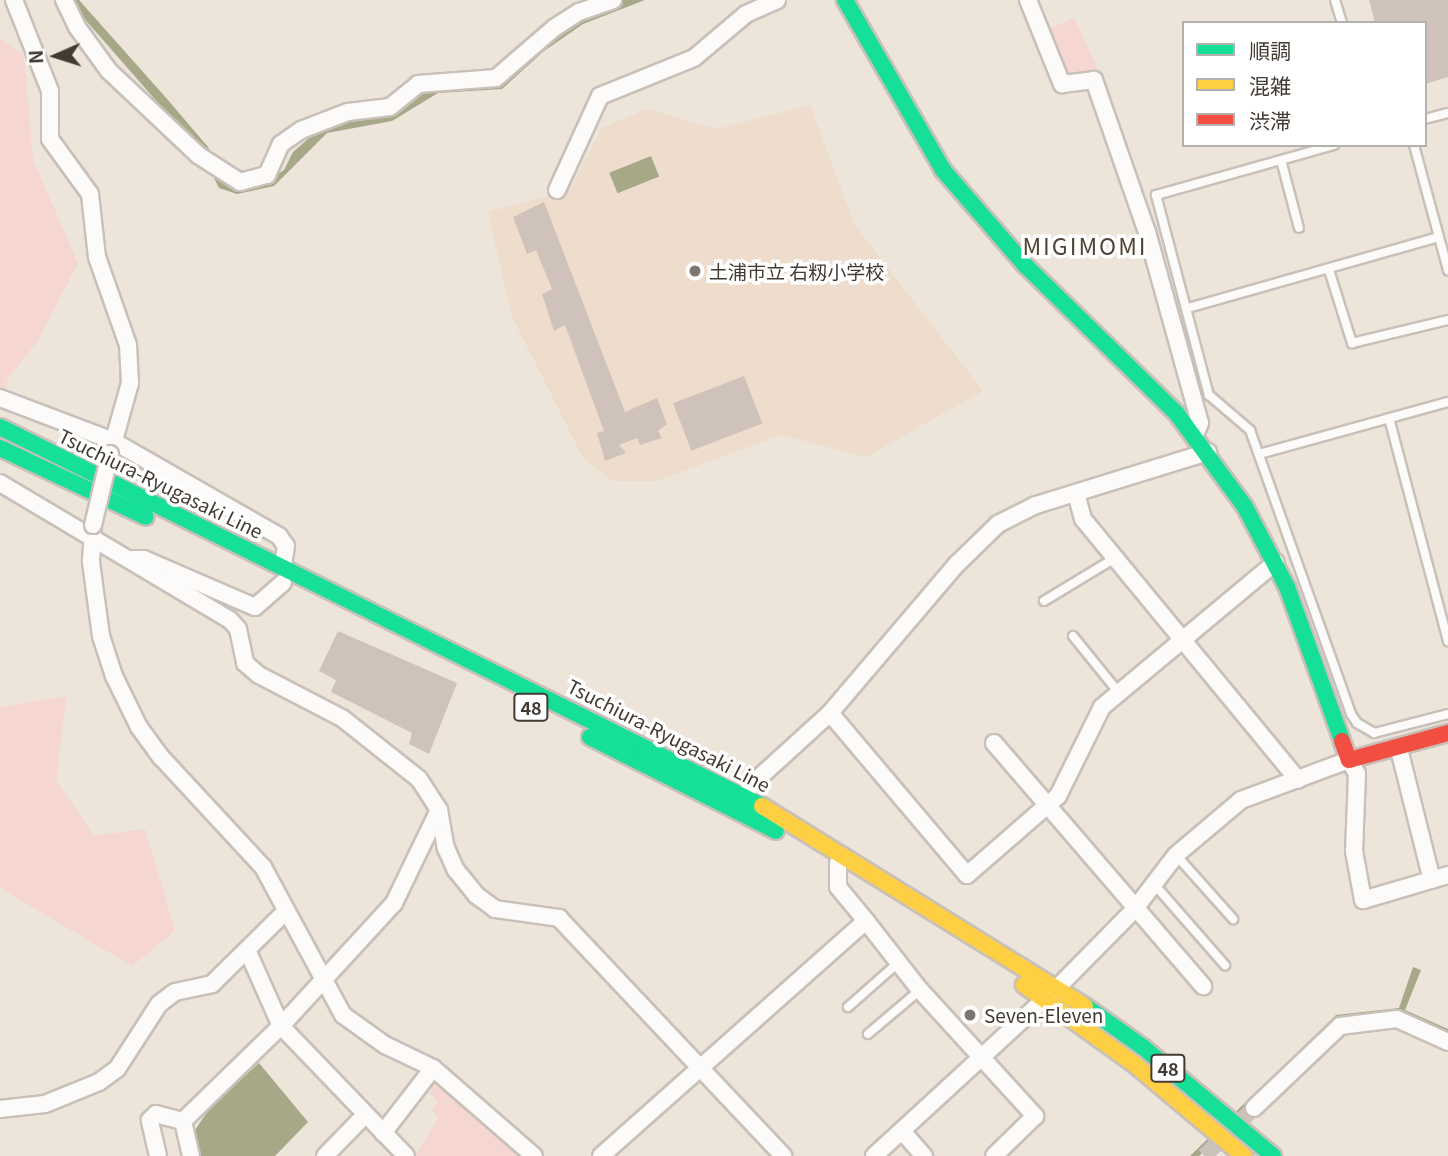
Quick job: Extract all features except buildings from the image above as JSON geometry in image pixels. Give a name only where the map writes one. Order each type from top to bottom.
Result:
[{"type":"main road","points":[[845,0],[922,141],[975,211],[1195,435],[1208,452],[1276,562],[1349,760],[1399,749],[1448,733]]},
{"type":"main road","name":"Tsuchiura-Ryugasaki Line","points":[[0,427],[838,863],[1044,998],[1133,1063],[1244,1156]]},
{"type":"main road","name":"Tsuchiura-Ryugasaki Line","points":[[0,449],[283,574],[745,795],[1058,987],[1144,1048],[1273,1156]]},
{"type":"street","points":[[14,0],[50,90],[50,139],[90,194],[97,257],[128,345],[130,383],[111,447],[93,531],[91,562],[101,636],[114,676],[139,727],[161,757],[262,866],[343,1015],[385,1045],[433,1068],[534,1156]]},
{"type":"street","points":[[64,0],[77,27],[109,71],[198,155],[240,182],[267,175],[281,144],[301,130],[348,112],[390,107],[418,84],[496,78],[562,23],[613,0]]},
{"type":"street","points":[[557,190],[600,96],[694,58],[746,14],[776,0]]},
{"type":"street","points":[[1028,0],[1062,84],[1094,80],[1147,232],[1200,423],[1195,435]]},
{"type":"street","points":[[0,398],[111,447],[279,536],[286,547],[283,574],[255,607],[144,559],[125,559]]},
{"type":"street","points":[[735,810],[745,795],[830,713],[957,564],[998,524],[1076,493],[1208,452]]},
{"type":"street","points":[[0,483],[93,531],[125,559],[230,621],[238,629],[246,663],[342,718],[419,779],[439,810],[446,848],[476,895],[495,909],[559,918],[783,1156]]},
{"type":"street","points":[[1076,493],[1083,519],[1298,780]]},
{"type":"street","points":[[830,713],[967,875],[1058,796],[1101,707],[1276,562]]},
{"type":"street","points":[[994,743],[1134,910],[1203,986]]},
{"type":"street","points":[[874,1156],[1058,987],[1134,910],[1176,855],[1241,800],[1349,760],[1357,774],[1354,851],[1363,900],[1440,877],[1399,749]]},
{"type":"street","points":[[183,1121],[281,1026],[322,978],[394,903],[439,810]]},
{"type":"street","points":[[838,863],[838,887],[920,990],[1035,1116],[994,1156]]},
{"type":"street","points":[[0,1110],[45,1104],[99,1082],[117,1069],[159,1004],[175,992],[212,984],[248,952],[286,911]]},
{"type":"street","points":[[601,1156],[866,921]]},
{"type":"street","points":[[248,952],[281,1026],[406,1156]]},
{"type":"street","points":[[1254,1108],[1340,1026],[1396,1019],[1448,1042]]},
{"type":"street","points":[[383,1133],[433,1068]]},
{"type":"street","points":[[158,1156],[150,1120],[156,1114],[183,1121]]},
{"type":"street","points":[[325,1156],[365,1115]]},
{"type":"street","points":[[183,1121],[191,1156]]},
{"type":"street","points":[[903,1132],[924,1156]]},
{"type":"lane","points":[[1335,0],[1341,21]]},
{"type":"lane","points":[[1427,119],[1448,113]]},
{"type":"lane","points":[[1327,147],[1156,195],[1188,308],[1209,396],[1222,411],[1243,422],[1259,454],[1357,723],[1374,733],[1386,732],[1448,714]]},
{"type":"lane","points":[[1415,147],[1448,270]]},
{"type":"lane","points":[[1281,160],[1299,228]]},
{"type":"lane","points":[[1188,308],[1439,237]]},
{"type":"lane","points":[[1329,270],[1352,343],[1448,320]]},
{"type":"lane","points":[[1259,454],[1448,402]]},
{"type":"lane","points":[[1389,418],[1448,641]]},
{"type":"lane","points":[[1044,601],[1115,558]]},
{"type":"lane","points":[[1073,636],[1119,693]]},
{"type":"lane","points":[[1176,855],[1233,919]]},
{"type":"lane","points":[[1154,884],[1225,965]]},
{"type":"lane","points":[[848,1007],[899,962]]},
{"type":"lane","points":[[867,1034],[920,990]]},
{"type":"shaded area","points":[[68,0],[79,0],[168,100],[208,147],[224,180],[270,179],[284,170],[293,152],[324,125],[390,112],[435,85],[498,81],[580,16],[621,0],[645,0],[583,24],[544,51],[502,89],[438,93],[392,121],[327,133],[274,186],[237,194],[219,188],[201,152]]},
{"type":"shaded area","points":[[1074,18],[1097,67],[1096,76],[1064,80],[1049,29]]},
{"type":"shaded area","points":[[0,38],[24,56],[33,160],[78,263],[37,342],[8,378],[0,408]]},
{"type":"shaded area","name":"土浦市立 右籾小学校","points":[[810,105],[854,224],[983,391],[866,457],[781,435],[656,481],[613,481],[584,460],[512,317],[488,212],[570,190],[602,128],[647,109],[717,129]]},
{"type":"shaded area","points":[[651,156],[659,176],[618,193],[609,173]]},
{"type":"shaded area","points":[[66,696],[56,780],[94,836],[145,829],[175,931],[132,966],[0,888],[0,707]]},
{"type":"shaded area","points":[[1413,967],[1421,970],[1405,1010],[1448,1029],[1448,1038],[1369,1017],[1311,1050],[1199,1156],[1190,1156],[1336,1015],[1399,1008]]},
{"type":"shaded area","points":[[259,1063],[308,1122],[275,1156],[201,1156],[195,1130],[212,1105]]},
{"type":"shaded area","points":[[434,1075],[524,1156],[415,1156],[439,1117],[432,1111],[438,1102],[430,1094]]},
{"type":"tunnel","points":[[1204,1156],[1254,1108]]},
{"type":"traffic: fast","points":[[845,0],[943,170],[1026,266],[1177,414],[1245,507],[1287,587],[1342,741]]},
{"type":"traffic: fast","points":[[0,427],[762,806]]},
{"type":"traffic: fast","points":[[0,448],[146,517]]},
{"type":"traffic: fast","points":[[590,737],[776,831]]},
{"type":"traffic: fast","points":[[1085,1006],[1144,1048],[1273,1156]]},
{"type":"traffic: slow","points":[[762,806],[1085,1006]]},
{"type":"traffic: slow","points":[[1024,985],[1133,1063],[1244,1156]]},
{"type":"traffic: jam","points":[[1342,741],[1349,760],[1448,733]]},
{"type":"place","name":"土浦市立 右籾小学校","points":[[695,271]]},
{"type":"place","name":"Seven-Eleven","points":[[970,1015]]},
{"type":"district","name":"MIGIMOMI","points":[[1085,245]]}]
